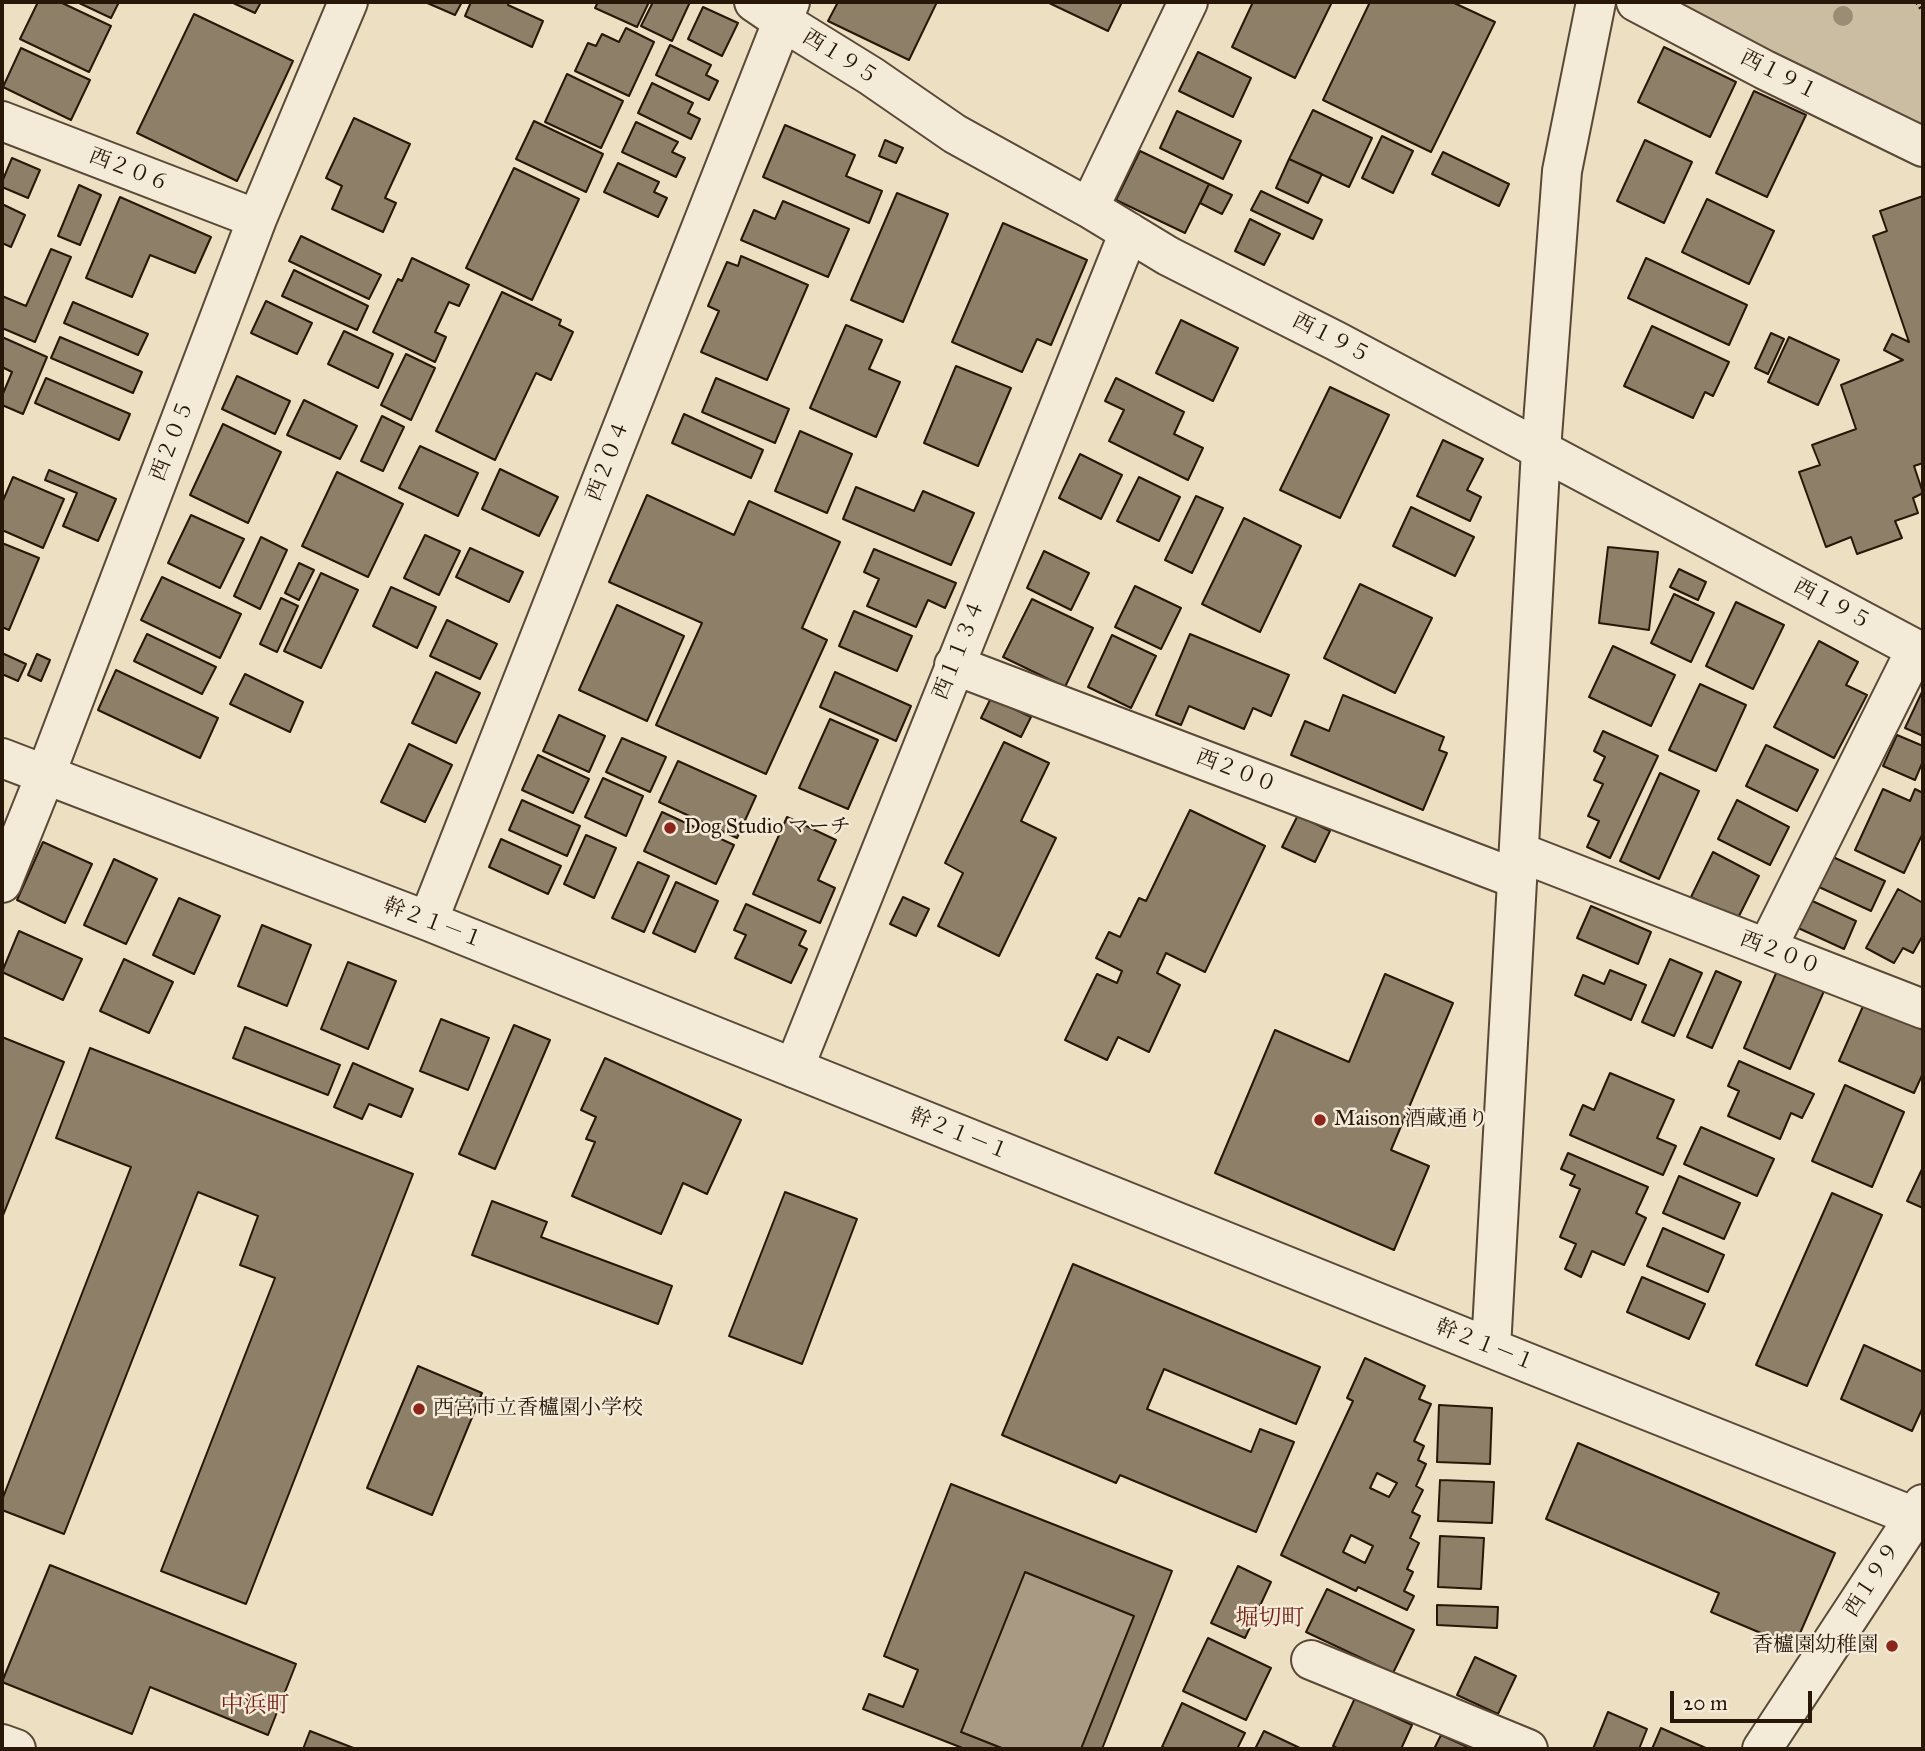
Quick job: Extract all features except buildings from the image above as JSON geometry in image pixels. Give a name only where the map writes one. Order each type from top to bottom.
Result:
[{"type":"street","name":"西２０５","points":[[2,883],[257,219],[348,2]]},
{"type":"street","points":[[1089,208],[1188,2]]},
{"type":"street","points":[[1491,1348],[1541,450],[1562,171],[1596,2]]},
{"type":"street","name":"西１９１","points":[[1649,4],[1765,70],[1923,147]]},
{"type":"street","name":"西１９５","points":[[775,8],[955,134],[1089,208],[1168,256],[1336,341],[1919,651]]},
{"type":"street","name":"西２０４","points":[[428,921],[775,8]]},
{"type":"street","name":"西２０６","points":[[2,121],[257,219]]},
{"type":"street","name":"西１１３４","points":[[794,1068],[1129,232]]},
{"type":"street","points":[[1767,948],[1919,651]]},
{"type":"street","name":"西２００","points":[[954,665],[1518,865],[1767,948],[1923,1009]]},
{"type":"street","name":"幹２１－１","points":[[2,758],[428,921],[1491,1348],[1919,1510]]},
{"type":"street","name":"西１９９","points":[[1762,1749],[1919,1510]]},
{"type":"street","points":[[1311,1660],[1528,1749]]},
{"type":"street","points":[[2,1744],[16,1749]]},
{"type":"path","points":[[1917,2],[1923,11]]},
{"type":"shaded area","points":[[1668,2],[1923,2],[1923,126]]},
{"type":"shaded area","points":[[1025,1572],[1134,1616],[1081,1749],[1004,1749],[961,1732]]},
{"type":"place","name":"Dog Studio マーチ","points":[[670,828]]},
{"type":"place","name":"Maison 酒蔵通り","points":[[1320,1120]]},
{"type":"place","name":"西宮市立香櫨園小学校","points":[[419,1409]]},
{"type":"place","name":"香櫨園幼稚園","points":[[1892,1646]]},
{"type":"district","name":"堀切町","points":[[1270,1619]]},
{"type":"district","name":"中浜町","points":[[255,1706]]}]
